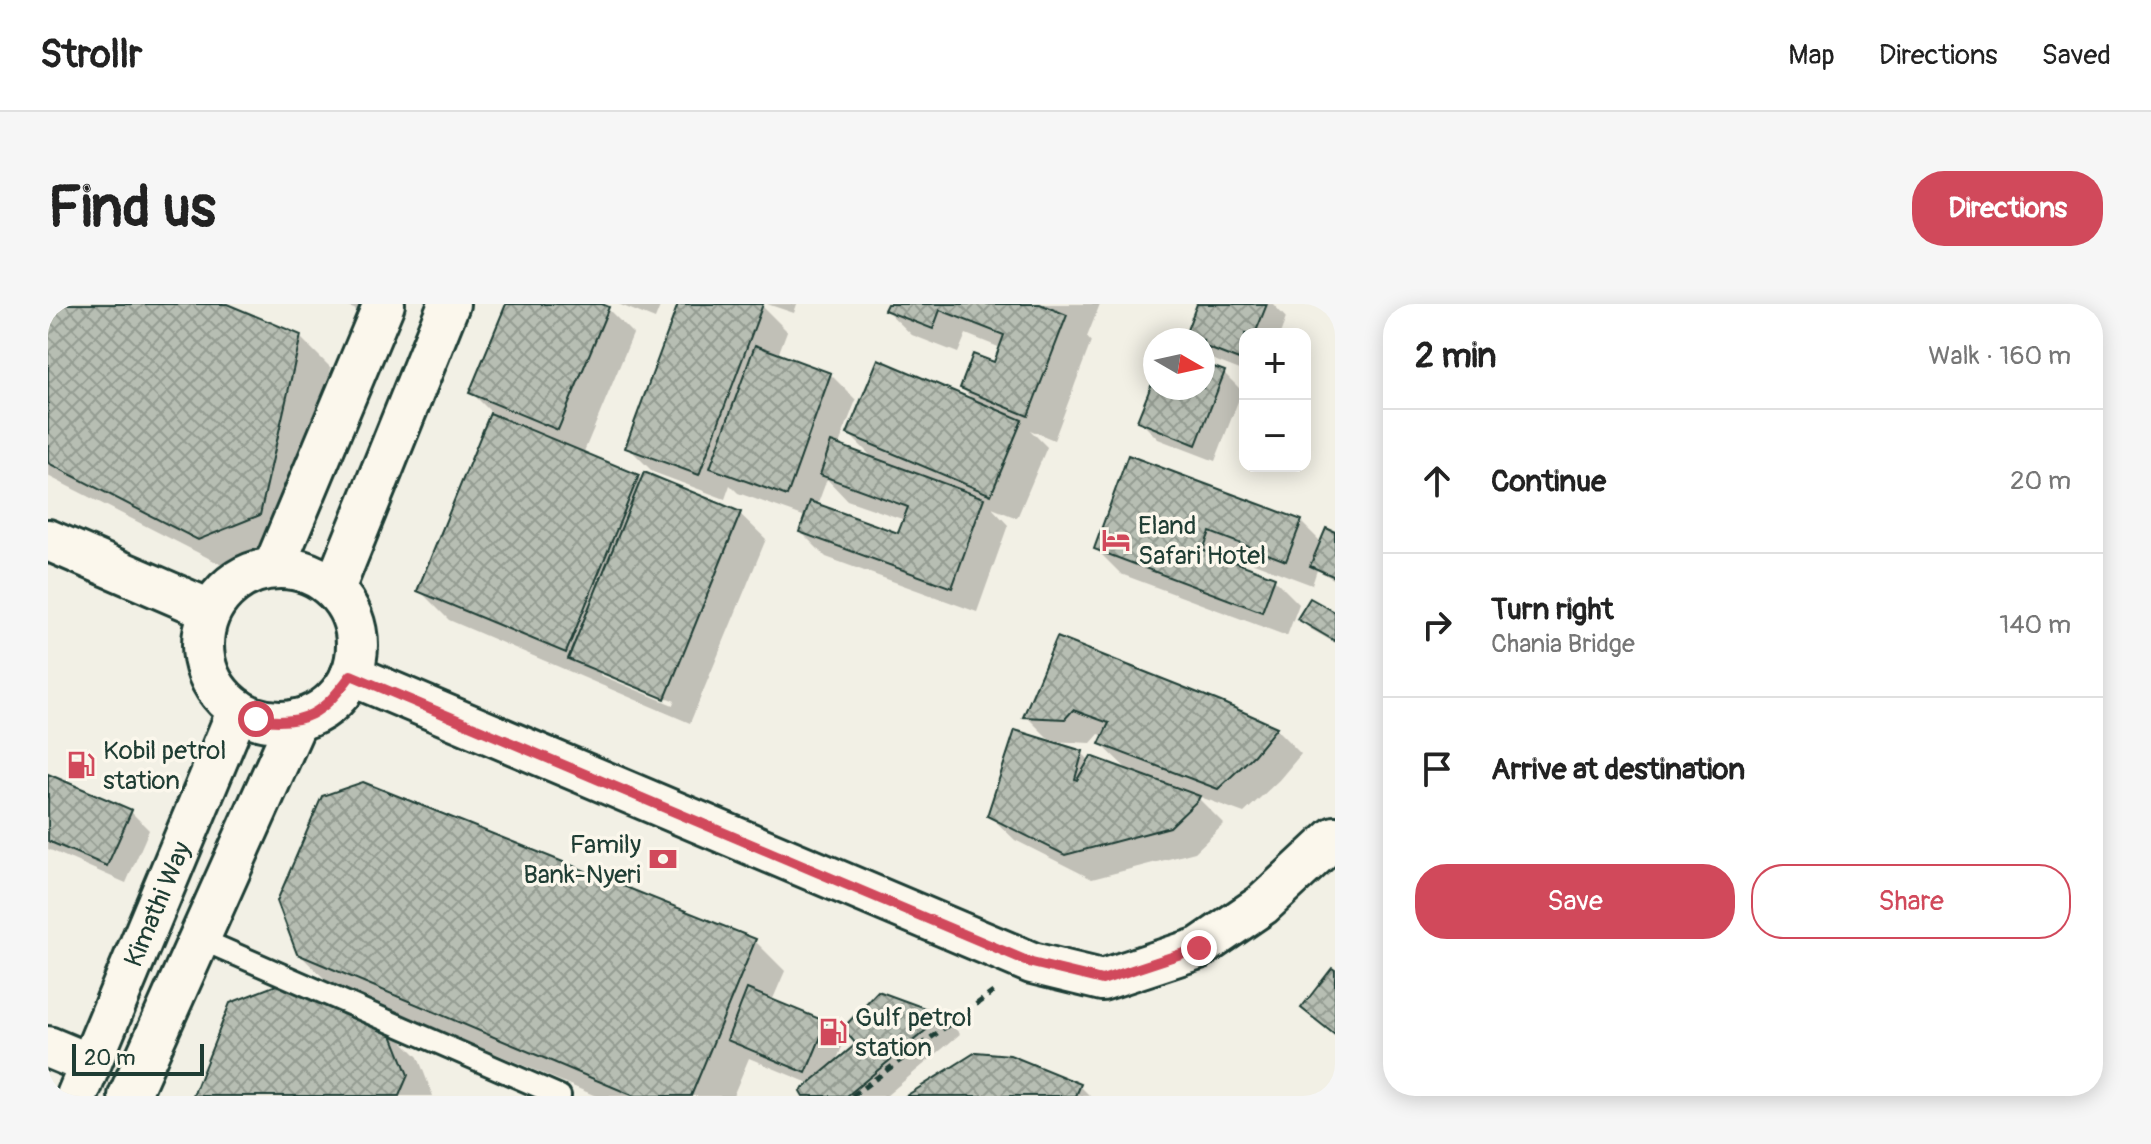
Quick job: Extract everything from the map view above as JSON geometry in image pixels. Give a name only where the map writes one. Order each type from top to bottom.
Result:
[{"type":"street","points":[[274,567],[384,304]]},
{"type":"street","points":[[334,589],[449,304]]},
{"type":"street","points":[[48,540],[210,610]]},
{"type":"street","points":[[274,567],[306,572],[334,589],[348,607],[355,629],[357,653],[351,675],[329,704],[297,720],[276,722],[256,719],[221,696],[209,677],[203,654],[204,632],[210,610],[236,580],[274,567]]},
{"type":"street","points":[[351,675],[1032,963],[1102,980],[1199,948],[1262,905],[1335,837]]},
{"type":"street","name":"Kimathi Way","points":[[83,1080],[238,710]]},
{"type":"street","name":"Kimathi Way","points":[[129,1096],[297,720]]},
{"type":"street","points":[[48,1047],[83,1080]]},
{"type":"lane","points":[[198,938],[560,1096]]},
{"type":"path","points":[[852,1096],[1032,963]]},
{"type":"building","points":[[48,304],[227,304],[301,335],[260,515],[198,540],[48,463]]},
{"type":"building","points":[[506,304],[602,304],[609,307],[558,430],[469,393]]},
{"type":"building","points":[[678,304],[763,304],[699,475],[625,448]]},
{"type":"building","points":[[887,304],[1040,304],[1067,315],[1028,416],[960,388],[973,354],[994,362],[1004,335],[940,310],[933,329],[884,310]]},
{"type":"building","points":[[1197,304],[1267,304],[1257,328],[1239,328],[1239,360],[1215,351],[1215,328],[1188,328]]},
{"type":"building","points":[[755,345],[831,373],[787,496],[710,468]]},
{"type":"building","points":[[878,359],[1022,420],[991,495],[847,434]]},
{"type":"building","points":[[1215,367],[1225,371],[1215,397]]},
{"type":"building","points":[[1145,400],[1214,400],[1196,445],[1137,421]]},
{"type":"building","points":[[490,413],[639,475],[566,653],[417,591]]},
{"type":"building","points":[[831,442],[984,498],[952,588],[799,532],[810,501],[898,533],[908,507],[820,475]]},
{"type":"building","points":[[1128,455],[1302,520],[1286,561],[1210,532],[1203,550],[1275,577],[1262,612],[1094,549]]},
{"type":"building","points":[[644,472],[741,512],[665,699],[568,659]]},
{"type":"building","points":[[1326,528],[1335,532],[1335,577],[1310,566]]},
{"type":"building","points":[[1310,598],[1335,612],[1335,641],[1297,619]]},
{"type":"building","points":[[1057,637],[1277,727],[1254,755],[1218,789],[1099,744],[1109,723],[1073,710],[1065,719],[1023,717]]},
{"type":"building","points":[[1015,730],[1083,751],[1077,780],[1091,756],[1200,796],[1170,827],[1065,855],[987,816]]},
{"type":"building","points":[[48,774],[132,810],[107,866],[48,841]]},
{"type":"building","points":[[363,782],[756,939],[691,1096],[634,1096],[297,954],[277,901],[322,796]]},
{"type":"building","points":[[1332,968],[1335,970],[1335,1035],[1301,1008]]},
{"type":"building","points":[[279,984],[388,1025],[408,1075],[399,1096],[193,1096],[230,1003]]},
{"type":"building","points":[[747,989],[827,1022],[806,1073],[727,1040]]},
{"type":"building","points":[[878,991],[944,1015],[847,1096],[803,1096],[800,1091],[856,1044],[843,1028]]},
{"type":"building","points":[[976,1052],[1010,1055],[1081,1084],[1076,1096],[906,1096]]},
{"type":"place","name":"Eland Safari Hotel","points":[[1116,540]]},
{"type":"place","name":"Kobil petrol station","points":[[81,765]]},
{"type":"place","name":"Family Bank-Nyeri","points":[[663,859]]},
{"type":"place","name":"Gulf petrol station","points":[[833,1032]]},
{"type":"route","points":[[256,719],[276,722],[297,720],[329,704],[351,675],[1032,963],[1102,980],[1199,948]]}]
